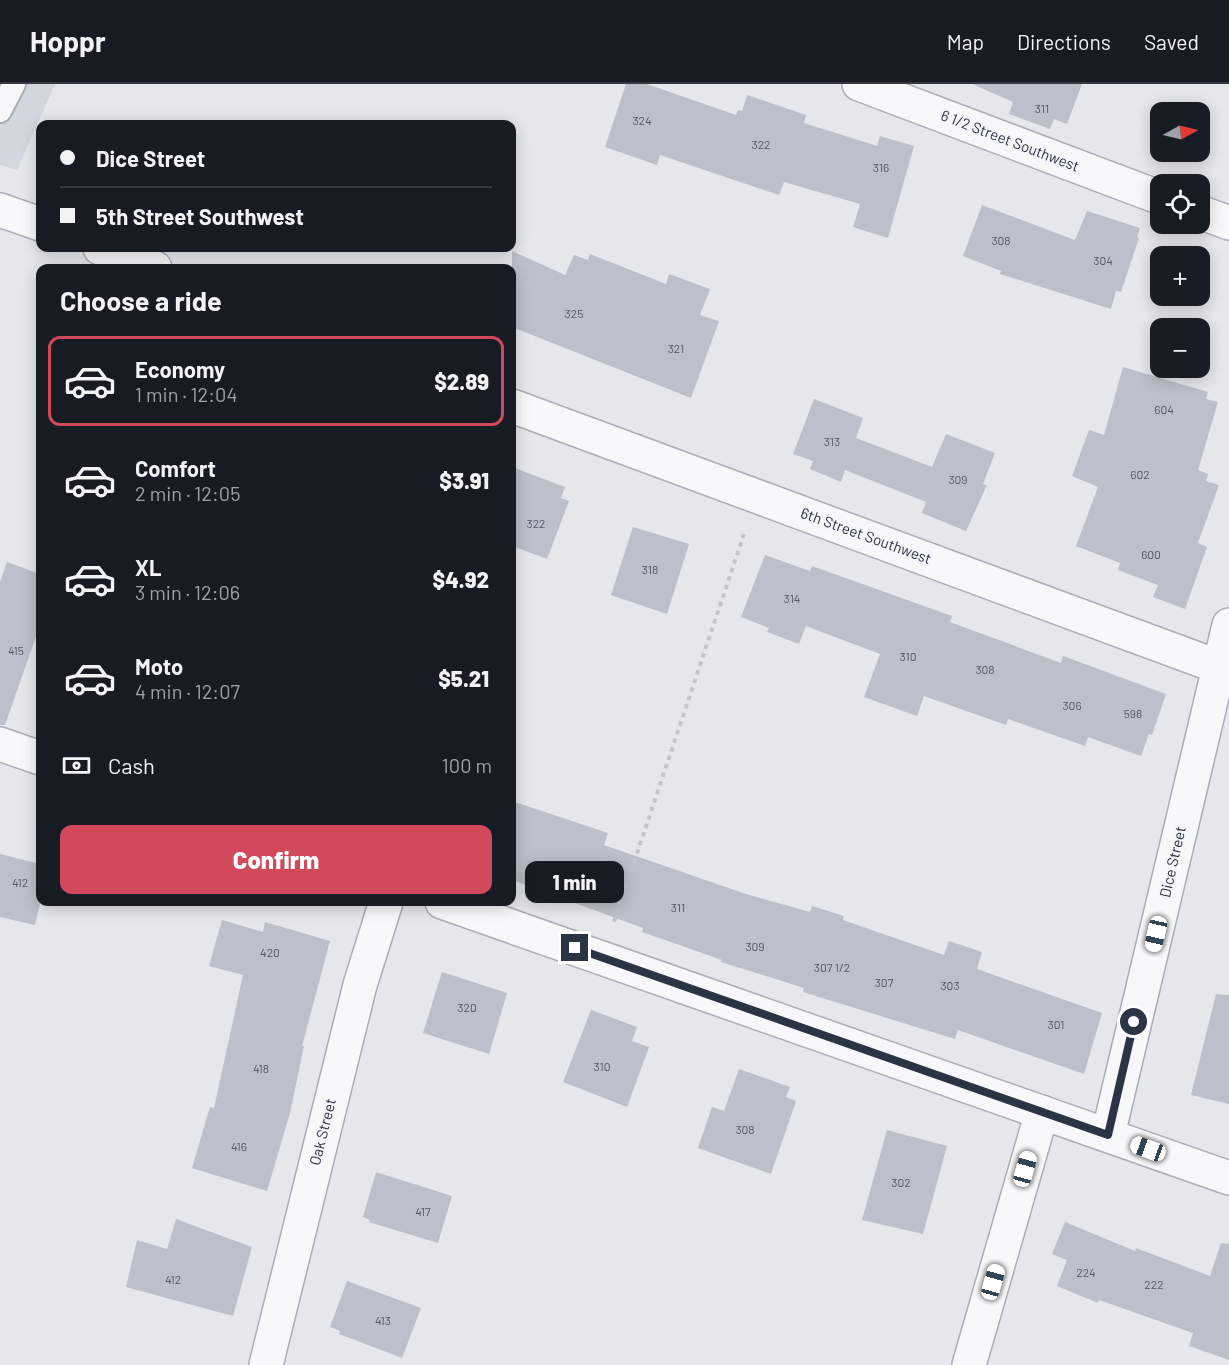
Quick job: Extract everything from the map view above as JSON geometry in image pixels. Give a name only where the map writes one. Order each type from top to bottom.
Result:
[{"type":"street","name":"6 1/2 Street Southwest","points":[[858,84],[1150,194]]},
{"type":"street","points":[[0,210],[36,223]]},
{"type":"street","points":[[1210,216],[1229,223]]},
{"type":"street","points":[[111,252],[144,264]]},
{"type":"street","name":"6th Street Southwest","points":[[516,407],[1219,667]]},
{"type":"street","name":"Dice Street","points":[[1108,1135],[1229,624]]},
{"type":"street","points":[[0,744],[36,757]]},
{"type":"street","name":"Oak Street","points":[[266,1365],[360,985],[385,906]]},
{"type":"street","points":[[453,906],[1229,1178]]},
{"type":"street","points":[[969,1365],[1042,1112]]},
{"type":"lane","points":[[0,111],[14,84]]},
{"type":"path","points":[[613,923],[747,524]]},
{"type":"shaded area","points":[[0,84],[55,84],[39,120],[36,120],[36,127],[17,170],[0,165]]},
{"type":"building","points":[[626,84],[647,84],[736,115],[738,110],[742,111],[747,95],[806,115],[804,123],[877,146],[880,136],[914,146],[888,238],[853,227],[860,204],[784,182],[779,195],[660,155],[657,165],[605,147]]},
{"type":"building","points":[[972,84],[1082,84],[1067,124],[1054,119],[1050,129],[1009,114],[1013,102]]},
{"type":"building","points":[[982,205],[1075,240],[1087,211],[1140,228],[1137,237],[1139,238],[1121,292],[1116,291],[1111,309],[1000,274],[1001,271],[963,256]]},
{"type":"building","points":[[512,252],[514,252],[565,275],[574,255],[588,260],[590,254],[666,284],[669,274],[710,289],[700,315],[719,321],[691,398],[516,329],[516,264],[512,264]]},
{"type":"building","points":[[1123,367],[1150,375],[1150,378],[1160,378],[1208,392],[1206,399],[1218,402],[1198,470],[1208,474],[1206,481],[1219,485],[1198,543],[1207,547],[1185,609],[1153,597],[1158,585],[1118,570],[1120,563],[1076,546],[1098,487],[1072,476],[1089,430],[1104,435]]},
{"type":"building","points":[[814,399],[863,418],[856,438],[932,467],[946,434],[995,453],[983,484],[987,485],[966,531],[922,513],[926,502],[845,470],[841,482],[810,469],[813,461],[793,454]]},
{"type":"building","points":[[516,469],[565,487],[561,498],[569,501],[547,559],[516,547]]},
{"type":"building","points":[[633,527],[689,544],[667,614],[611,595]]},
{"type":"building","points":[[765,555],[810,571],[812,566],[952,616],[950,622],[1061,663],[1063,656],[1166,694],[1152,735],[1149,734],[1141,756],[1088,737],[1085,746],[1008,719],[1006,725],[924,696],[917,716],[864,697],[880,654],[806,626],[799,644],[767,632],[769,628],[741,617]]},
{"type":"building","points":[[7,562],[36,573],[36,636],[5,725],[0,725],[0,582]]},
{"type":"building","points":[[516,802],[608,833],[604,845],[746,894],[810,912],[812,906],[844,916],[843,920],[944,955],[949,941],[982,952],[977,969],[1102,1013],[1084,1074],[958,1030],[955,1039],[803,992],[804,988],[721,962],[722,960],[642,932],[643,928],[516,881]]},
{"type":"building","points":[[0,854],[36,863],[36,906],[40,906],[35,925],[0,917]]},
{"type":"building","points":[[222,920],[263,932],[265,922],[330,941],[302,1046],[304,1046],[290,1113],[267,1191],[192,1168],[210,1107],[214,1108],[243,975],[209,966]]},
{"type":"building","points":[[442,972],[507,993],[489,1054],[423,1033]]},
{"type":"building","points":[[1216,994],[1229,995],[1229,1104],[1191,1095]]},
{"type":"building","points":[[591,1010],[637,1027],[632,1041],[649,1047],[627,1107],[563,1082]]},
{"type":"building","points":[[739,1069],[790,1087],[786,1097],[796,1101],[771,1174],[698,1148],[712,1107],[724,1111]]},
{"type":"building","points":[[887,1130],[947,1146],[923,1234],[862,1220]]},
{"type":"building","points":[[376,1172],[452,1196],[438,1243],[369,1222],[370,1220],[363,1217]]},
{"type":"building","points":[[176,1219],[252,1247],[233,1316],[126,1287],[137,1240],[167,1249]]},
{"type":"building","points":[[1065,1222],[1135,1251],[1136,1248],[1210,1276],[1221,1243],[1229,1244],[1229,1360],[1189,1346],[1193,1333],[1099,1300],[1098,1303],[1057,1286],[1067,1260],[1052,1254]]},
{"type":"building","points":[[347,1281],[421,1308],[402,1358],[339,1334],[340,1331],[330,1327]]},
{"type":"route","points":[[575,948],[1108,1135],[1134,1022]]}]
